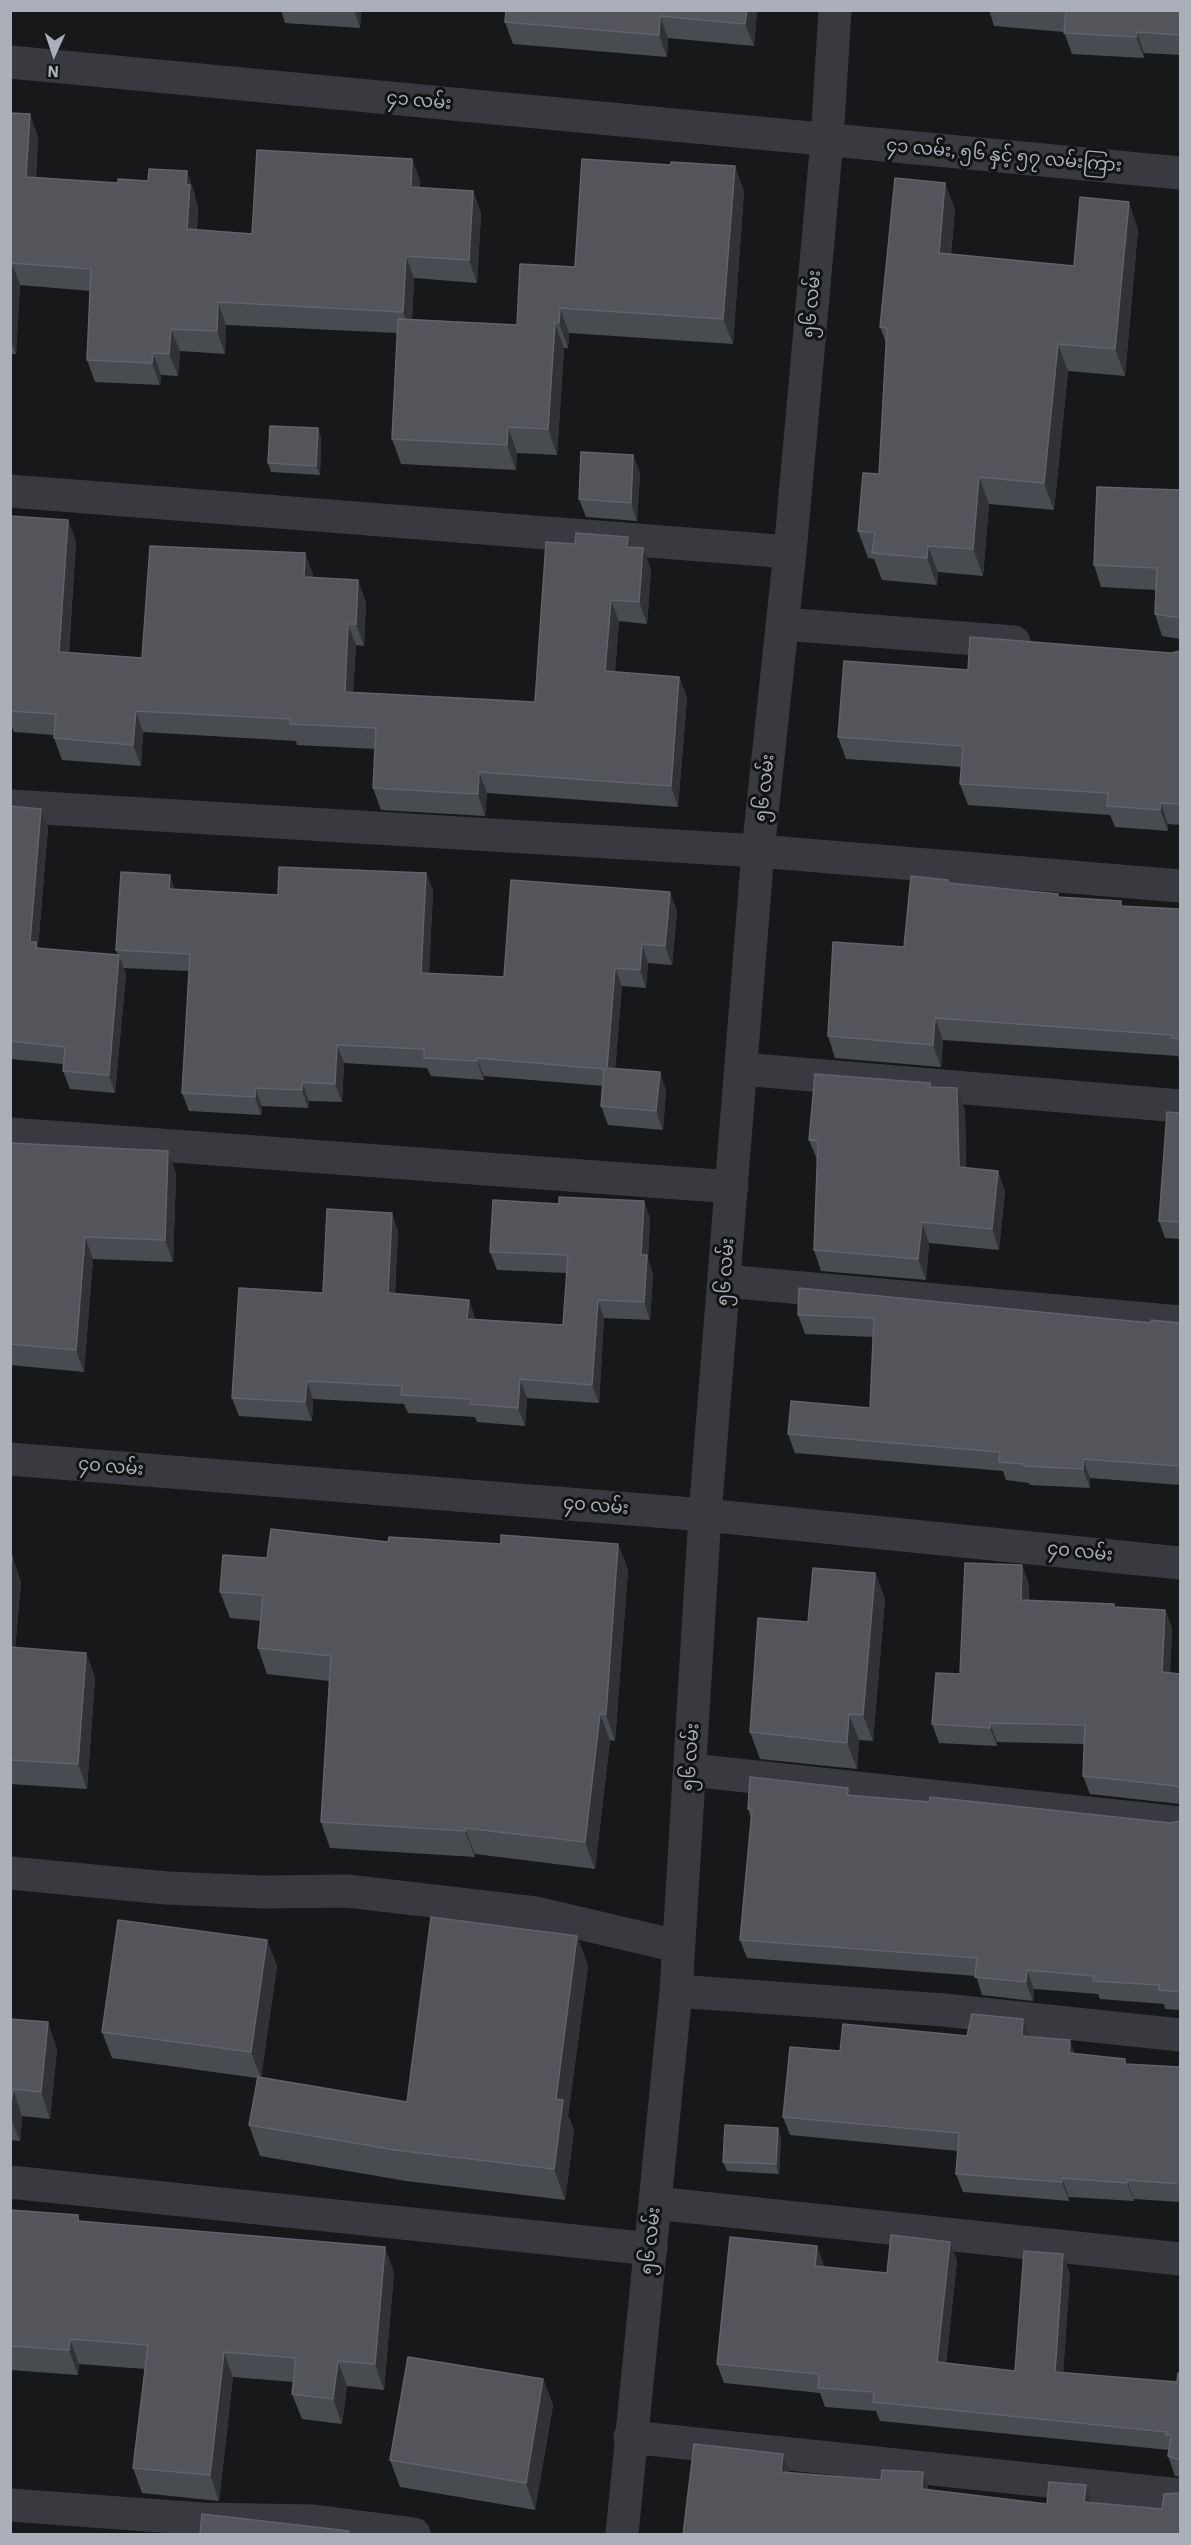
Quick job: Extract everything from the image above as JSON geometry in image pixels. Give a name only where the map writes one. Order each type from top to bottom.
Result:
[{"type":"street","name":"၅၆ လမ်း","points":[[622,2535],[676,1991],[705,1515],[726,1281],[758,851],[790,552],[835,10]]},
{"type":"street","name":"၄၁ လမ်း","points":[[10,62],[826,140]]},
{"type":"street","name":"၄၁ လမ်း, ၅၆ နှင့် ၅၇ လမ်းကြား","points":[[826,140],[1180,173]]},
{"type":"street","points":[[10,491],[790,552]]},
{"type":"street","points":[[783,624],[1040,644]]},
{"type":"street","points":[[10,806],[758,851],[1180,886]]},
{"type":"street","points":[[741,1069],[1180,1106]]},
{"type":"street","points":[[10,1134],[732,1187]]},
{"type":"street","points":[[726,1281],[1180,1322]]},
{"type":"street","name":"၄၀ လမ်း","points":[[10,1459],[705,1515],[1180,1563]]},
{"type":"street","points":[[690,1770],[1180,1823]]},
{"type":"street","points":[[10,1873],[167,1888],[264,1892],[347,1891],[536,1913],[677,1946]]},
{"type":"street","points":[[676,1991],[944,2010],[1180,2035]]},
{"type":"street","points":[[10,2182],[651,2249]]},
{"type":"street","points":[[655,2203],[1180,2259]]},
{"type":"street","points":[[630,2437],[1180,2495]]},
{"type":"street","points":[[10,2505],[202,2519],[314,2522],[414,2535]]},
{"type":"building","points":[[506,10],[747,10],[745,24],[660,16],[659,35],[505,22]]},
{"type":"building","points":[[1050,10],[1180,10],[1180,35],[1137,32],[1136,37],[1064,33],[1066,12]]},
{"type":"building","points":[[10,113],[30,114],[26,177],[118,183],[118,179],[148,181],[149,169],[187,171],[186,184],[190,185],[187,229],[252,234],[257,150],[412,159],[411,187],[473,191],[469,260],[406,256],[403,312],[218,302],[217,331],[171,329],[169,354],[153,353],[152,363],[87,360],[91,269],[12,263],[10,285]]},
{"type":"building","points":[[582,159],[671,165],[671,162],[735,166],[723,319],[560,308],[559,323],[555,323],[548,429],[508,427],[507,445],[392,439],[398,319],[517,325],[520,264],[575,267]]},
{"type":"building","points":[[895,178],[945,183],[939,253],[1074,266],[1080,197],[1129,202],[1115,349],[1058,344],[1044,483],[979,477],[973,549],[928,546],[927,558],[872,553],[875,533],[858,531],[863,473],[879,474],[887,328],[880,327]]},
{"type":"building","points":[[270,426],[318,428],[316,466],[268,463]]},
{"type":"building","points":[[581,452],[633,455],[631,503],[579,499]]},
{"type":"building","points":[[1097,487],[1180,490],[1180,618],[1155,614],[1157,568],[1094,565]]},
{"type":"building","points":[[10,516],[68,520],[59,652],[142,658],[150,546],[305,553],[304,577],[358,580],[356,624],[348,624],[345,692],[535,702],[546,542],[575,544],[576,533],[628,537],[627,547],[643,548],[639,602],[611,600],[605,671],[679,677],[671,786],[479,772],[478,794],[373,788],[376,728],[290,724],[290,719],[136,711],[133,745],[54,738],[56,714],[10,711],[12,629],[10,629]]},
{"type":"building","points":[[970,637],[1171,653],[1180,651],[1180,804],[1161,803],[1160,810],[1107,806],[1108,793],[960,784],[963,746],[838,737],[844,661],[968,670]]},
{"type":"building","points":[[10,806],[41,809],[30,942],[36,942],[36,948],[119,955],[109,1075],[63,1071],[65,1047],[10,1041]]},
{"type":"building","points":[[279,867],[426,873],[421,973],[504,977],[511,880],[670,892],[665,946],[642,944],[640,970],[615,968],[607,1068],[660,1072],[656,1111],[601,1106],[604,1069],[477,1058],[477,1061],[424,1058],[424,1049],[337,1045],[335,1084],[302,1082],[302,1090],[255,1088],[255,1097],[182,1093],[190,954],[116,950],[121,872],[170,875],[169,889],[278,895]]},
{"type":"building","points":[[911,876],[948,880],[948,883],[1058,894],[1058,897],[1121,901],[1121,906],[1180,909],[1180,1039],[1171,1038],[1172,1035],[935,1018],[933,1045],[828,1036],[833,942],[904,947]]},
{"type":"building","points":[[815,1074],[930,1083],[930,1087],[957,1088],[959,1167],[998,1171],[992,1229],[922,1222],[918,1259],[814,1250],[818,1141],[809,1140]]},
{"type":"building","points":[[1167,1112],[1180,1113],[1180,1222],[1159,1221]]},
{"type":"building","points":[[10,1143],[168,1151],[165,1240],[85,1237],[76,1350],[10,1344]]},
{"type":"building","points":[[559,1197],[644,1201],[641,1255],[647,1255],[644,1302],[598,1300],[592,1385],[520,1379],[518,1408],[470,1404],[471,1399],[401,1395],[402,1386],[307,1381],[305,1402],[232,1398],[239,1288],[323,1293],[327,1209],[392,1213],[388,1293],[469,1300],[467,1319],[563,1325],[568,1255],[490,1252],[493,1200],[559,1204]]},
{"type":"building","points":[[799,1288],[1151,1323],[1151,1320],[1180,1323],[1180,1466],[1083,1459],[1083,1469],[1024,1466],[1024,1464],[999,1462],[1000,1452],[788,1434],[791,1401],[870,1408],[874,1318],[798,1315]]},
{"type":"building","points":[[271,1529],[388,1542],[389,1537],[501,1544],[501,1535],[618,1544],[606,1714],[600,1714],[585,1842],[465,1828],[465,1831],[321,1822],[331,1656],[258,1648],[263,1595],[220,1592],[223,1555],[267,1558]]},
{"type":"building","points":[[965,1563],[1022,1565],[1021,1600],[1114,1604],[1114,1607],[1165,1610],[1162,1672],[1180,1674],[1180,1788],[1083,1776],[1085,1725],[990,1723],[990,1728],[932,1724],[936,1673],[960,1674]]},
{"type":"building","points":[[813,1568],[875,1573],[863,1715],[849,1714],[847,1743],[750,1732],[758,1618],[808,1622]]},
{"type":"building","points":[[10,1647],[86,1653],[78,1764],[10,1760]]},
{"type":"building","points":[[750,1777],[848,1788],[847,1795],[930,1802],[930,1797],[1171,1823],[1180,1821],[1180,1992],[1159,1990],[1159,1985],[1093,1981],[1094,1976],[1027,1970],[1026,1982],[975,1977],[977,1958],[740,1940],[752,1810],[748,1809]]},
{"type":"building","points":[[431,1917],[577,1936],[556,2099],[563,2100],[554,2169],[395,2150],[249,2125],[258,2077],[407,2102]]},
{"type":"building","points":[[118,1920],[267,1940],[251,2052],[102,2032]]},
{"type":"building","points":[[972,2014],[1023,2019],[1022,2036],[1070,2040],[1069,2053],[1125,2059],[1125,2064],[1180,2067],[1180,2184],[1062,2178],[1062,2182],[956,2174],[959,2133],[783,2117],[790,2047],[840,2051],[843,2024],[967,2036]]},
{"type":"building","points":[[10,2019],[48,2022],[41,2092],[13,2089],[10,2111]]},
{"type":"building","points":[[725,2125],[778,2128],[776,2164],[723,2162]]},
{"type":"building","points":[[10,2210],[78,2215],[78,2221],[385,2247],[375,2364],[338,2361],[333,2399],[292,2394],[296,2358],[224,2352],[210,2475],[133,2468],[148,2345],[70,2339],[69,2350],[10,2346]]},
{"type":"building","points":[[891,2235],[950,2242],[937,2362],[1015,2371],[1024,2251],[1063,2254],[1055,2372],[1177,2382],[1178,2373],[1180,2373],[1180,2460],[1168,2456],[1171,2435],[1166,2435],[1167,2432],[873,2402],[874,2392],[818,2388],[819,2374],[717,2364],[730,2237],[817,2246],[815,2266],[887,2273]]},
{"type":"building","points":[[408,2357],[543,2379],[526,2483],[390,2460]]},
{"type":"building","points":[[694,2444],[783,2454],[781,2472],[881,2480],[882,2470],[923,2472],[922,2489],[1047,2504],[1049,2482],[1086,2485],[1084,2502],[1162,2509],[1164,2494],[1180,2493],[1180,2535],[683,2535]]},
{"type":"building","points":[[202,2514],[349,2531],[348,2535],[200,2535]]}]
